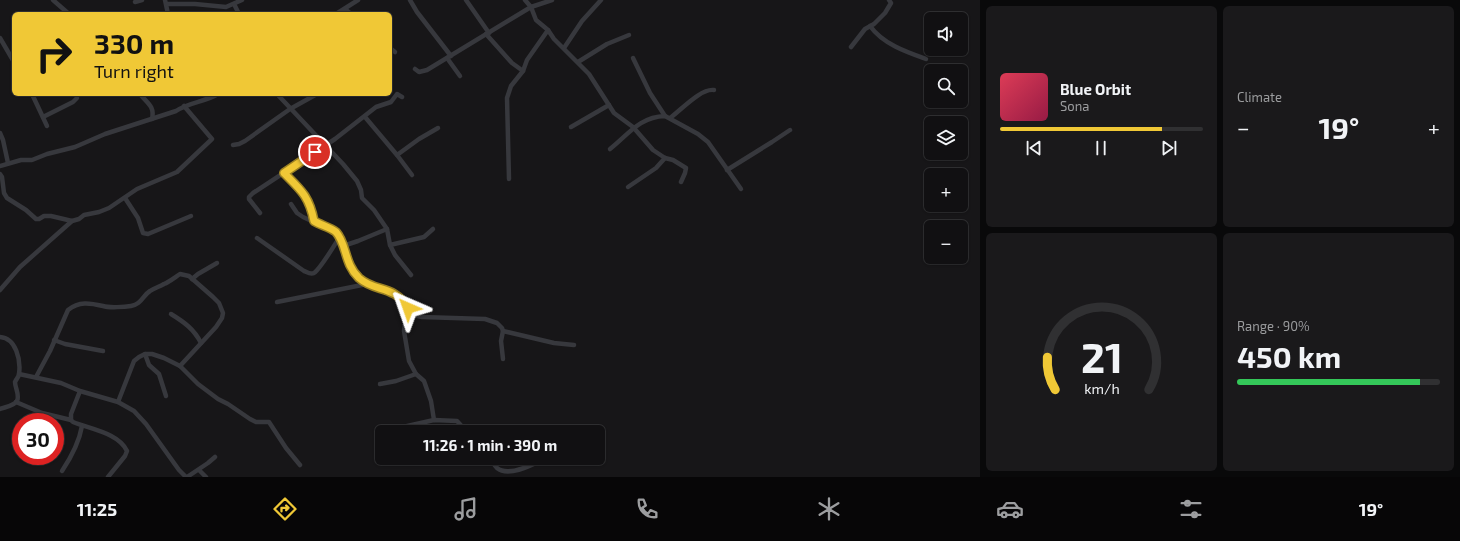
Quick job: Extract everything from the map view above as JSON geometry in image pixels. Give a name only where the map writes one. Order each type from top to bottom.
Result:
[{"type":"street","points":[[53,0],[67,12]]},
{"type":"street","points":[[135,2],[142,0]]},
{"type":"street","points":[[168,12],[166,2],[226,7],[242,0]]},
{"type":"street","points":[[340,12],[358,0]]},
{"type":"street","points":[[410,0],[449,57],[460,76]]},
{"type":"street","points":[[466,0],[487,33],[512,63],[523,71]]},
{"type":"street","points":[[525,0],[531,7],[536,20],[548,30],[554,39],[589,74],[618,117],[633,127],[653,150],[665,158],[674,160],[686,168],[681,182]]},
{"type":"street","points":[[415,69],[422,72],[531,7],[552,0]]},
{"type":"street","points":[[564,48],[582,21],[601,0]]},
{"type":"street","points":[[851,47],[865,29],[874,24],[885,13],[890,3],[889,0]]},
{"type":"street","points":[[234,4],[238,12]]},
{"type":"street","points":[[345,9],[349,12]]},
{"type":"street","points":[[870,26],[875,34],[900,50],[926,59]]},
{"type":"street","points":[[509,179],[507,162],[509,145],[507,98],[512,86],[523,71],[527,60],[548,30]]},
{"type":"street","points":[[578,62],[607,44],[629,35]]},
{"type":"street","points":[[0,38],[12,59]]},
{"type":"street","points":[[633,58],[650,93],[665,116]]},
{"type":"street","points":[[670,118],[702,93],[708,90],[714,90]]},
{"type":"street","points":[[260,213],[251,203],[249,197],[325,144],[335,139],[376,107],[391,102],[397,94],[402,97]]},
{"type":"street","points":[[33,96],[47,126]]},
{"type":"street","points":[[142,96],[154,112],[152,119]]},
{"type":"street","points":[[0,166],[21,160],[32,160],[47,154],[74,147],[105,134],[176,111],[184,106],[206,100],[214,96]]},
{"type":"street","points":[[279,96],[325,144],[356,181],[361,190],[362,198],[374,210],[387,229],[390,245],[400,262],[411,275]]},
{"type":"street","points":[[233,145],[245,141],[290,108],[313,96]]},
{"type":"street","points":[[43,117],[73,102],[77,98]]},
{"type":"street","points":[[571,127],[609,105]]},
{"type":"street","points":[[0,290],[20,267],[72,221],[79,219],[84,215],[99,212],[125,198],[137,189],[177,172],[212,139],[184,106]]},
{"type":"street","points":[[610,149],[633,127],[649,119],[658,116],[665,116],[698,134],[708,142],[741,189]]},
{"type":"street","points":[[365,117],[412,175]]},
{"type":"street","points":[[397,155],[419,139],[438,128]]},
{"type":"street","points":[[727,170],[790,130]]},
{"type":"street","points":[[0,132],[8,164]]},
{"type":"street","points":[[628,187],[656,168],[665,158]]},
{"type":"street","points":[[284,173],[309,201],[314,221]]},
{"type":"street","points":[[0,174],[2,177],[4,193],[7,198],[26,210],[36,219],[39,220],[44,216],[72,221]]},
{"type":"street","points":[[125,198],[138,218],[143,233],[145,234],[191,216]]},
{"type":"street","points":[[291,204],[298,213],[335,232],[343,246],[351,269],[359,278],[367,284],[397,294],[408,308],[404,331],[407,350],[412,367],[416,374],[424,381],[431,401],[434,420]]},
{"type":"street","points":[[343,246],[387,229]]},
{"type":"street","points":[[390,245],[424,237],[433,229]]},
{"type":"street","points":[[257,238],[304,271],[311,274],[314,273],[321,264],[339,238]]},
{"type":"street","points":[[192,279],[198,274],[217,264]]},
{"type":"street","points":[[36,377],[68,310],[79,304],[94,303],[104,307],[130,306],[138,303],[148,292],[165,284],[180,274],[187,275],[219,303],[223,313],[222,318],[216,328],[180,366]]},
{"type":"street","points":[[277,302],[367,284]]},
{"type":"street","points":[[171,314],[189,326],[201,343]]},
{"type":"street","points":[[408,314],[422,317],[485,319],[497,323],[503,331],[501,341],[503,359]]},
{"type":"street","points":[[503,331],[554,343],[574,345]]},
{"type":"street","points":[[0,337],[6,337],[15,347],[18,357],[19,374],[15,382],[18,399],[13,405],[0,409]]},
{"type":"street","points":[[54,340],[65,344],[103,351]]},
{"type":"street","points":[[145,354],[149,365],[159,374],[166,396]]},
{"type":"street","points":[[118,402],[134,361],[145,354],[152,354],[164,358],[180,366],[198,384],[218,399],[254,421],[269,422],[286,448],[300,465]]},
{"type":"street","points":[[19,374],[61,383],[80,391],[118,402],[134,411],[146,424],[179,470],[187,477],[199,470],[215,457]]},
{"type":"street","points":[[380,384],[396,381],[416,374]]},
{"type":"street","points":[[71,420],[80,391]]},
{"type":"street","points":[[16,402],[42,414],[71,420],[82,426],[111,436],[122,443],[127,451],[125,456],[108,477]]},
{"type":"street","points":[[412,425],[434,420],[457,421],[460,425]]},
{"type":"street","points":[[62,471],[73,454],[82,426]]},
{"type":"street","points":[[495,465],[498,469],[507,472],[532,465]]},
{"type":"street","points":[[199,470],[206,477]]},
{"type":"route","points":[[315,152],[284,173],[304,193],[309,201],[314,221],[335,232],[343,246],[351,269],[359,278],[367,284],[371,284],[397,294],[408,308]]}]
